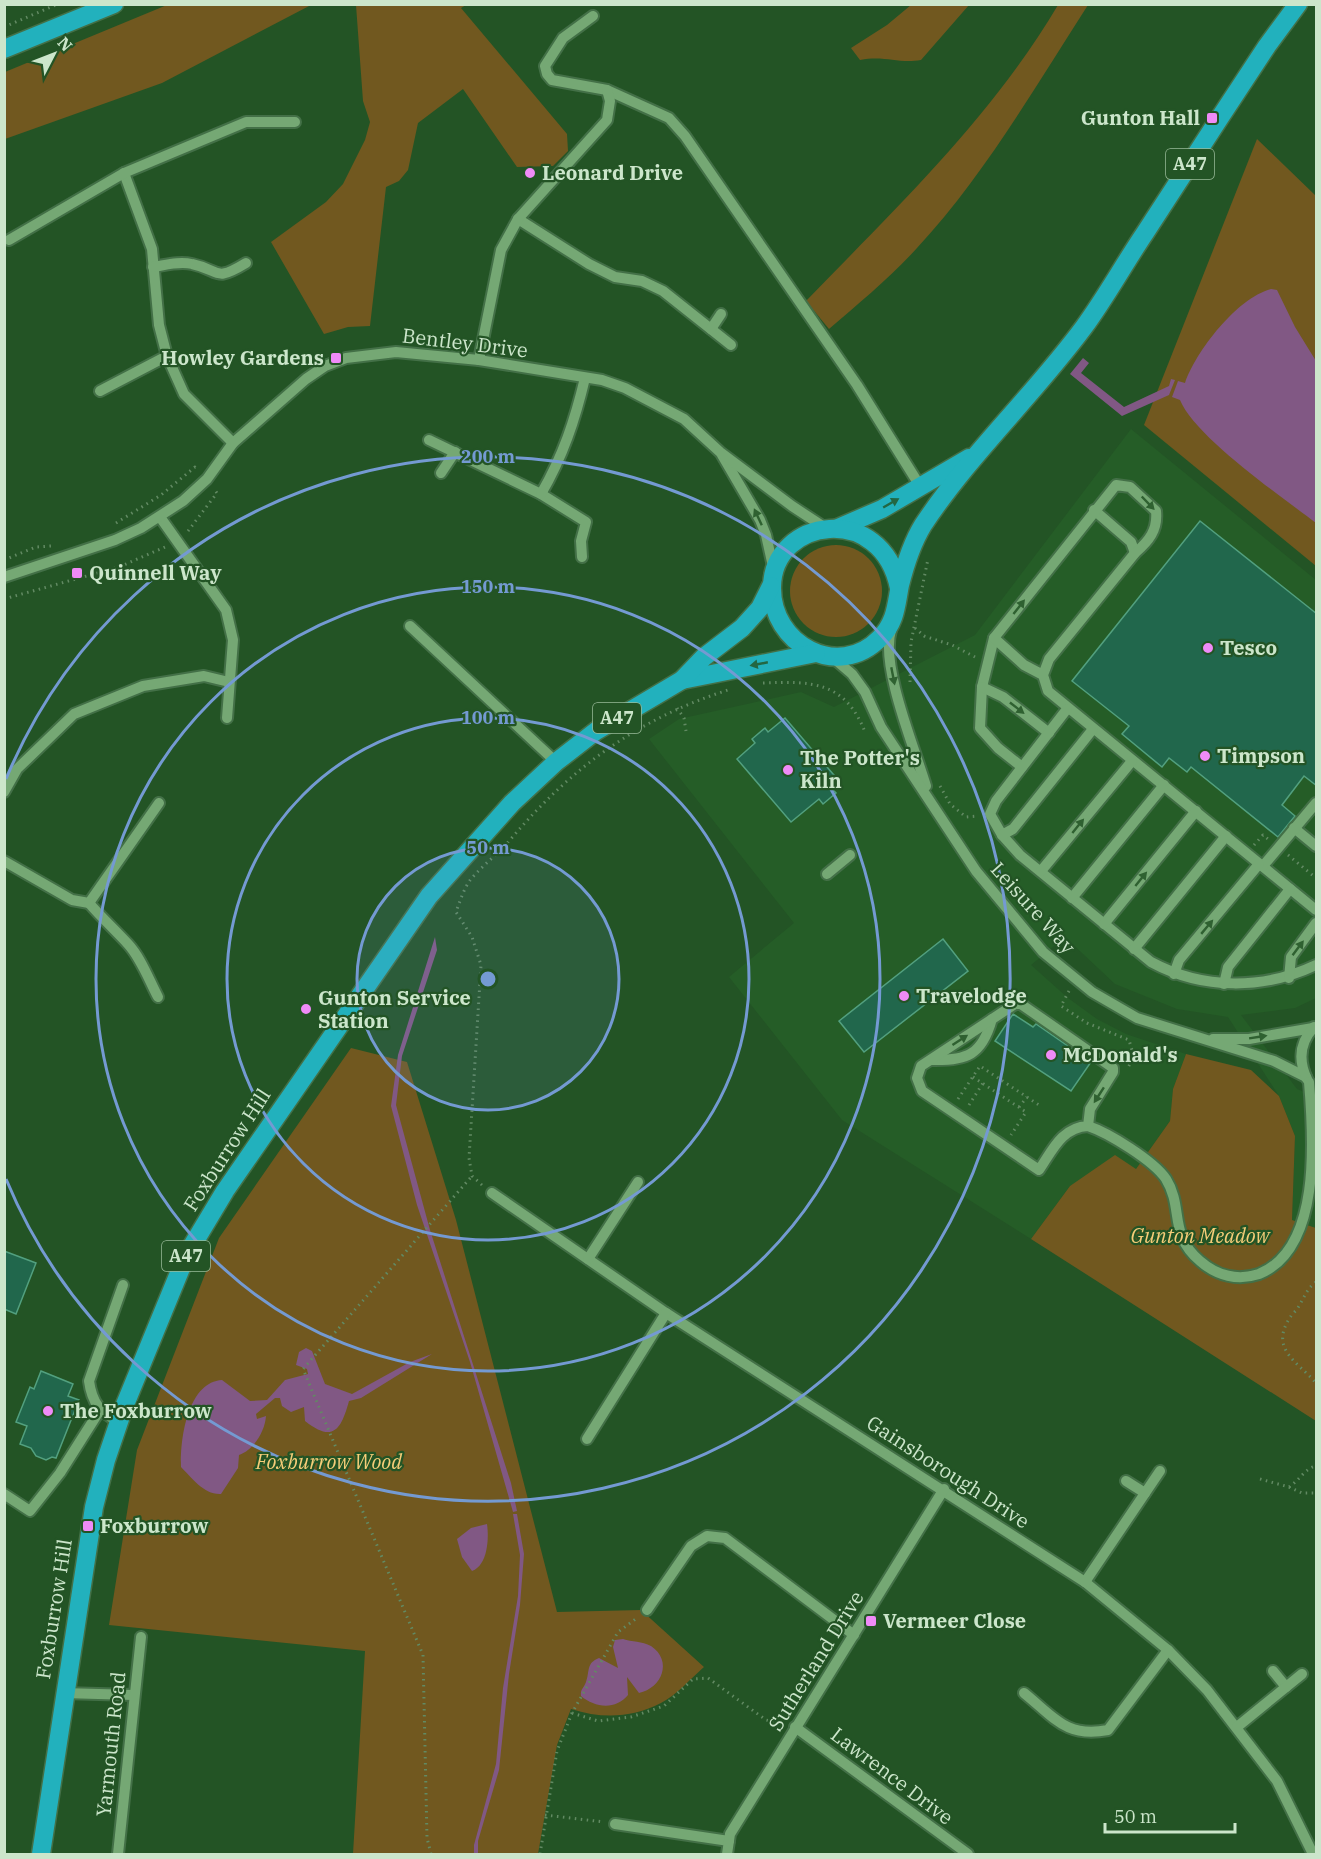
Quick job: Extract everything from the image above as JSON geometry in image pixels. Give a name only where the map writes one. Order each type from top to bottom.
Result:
[{"type":"highway","points":[[4,49],[114,4]]},
{"type":"highway","name":"A47","points":[[899,588],[906,562],[922,528],[973,456],[1019,407],[1085,326],[1267,46],[1298,4]]},
{"type":"highway","name":"A47","points":[[833,529],[882,509],[973,456]]},
{"type":"highway","points":[[833,529],[858,532],[876,543],[889,558],[899,588],[894,618],[880,638],[866,648],[851,655],[823,655],[797,644],[782,628],[774,610],[773,580],[787,550],[797,540],[813,532],[833,529]]},
{"type":"highway","name":"Foxburrow Hill","points":[[41,1854],[63,1694],[93,1507],[119,1422],[186,1256],[225,1191],[429,896],[512,803],[556,762],[596,731],[682,680],[704,657],[742,628],[760,608],[773,580]]},
{"type":"highway","name":"Foxburrow Hill","points":[[682,680],[823,655]]},
{"type":"street","points":[[593,16],[563,38],[545,66],[547,74],[552,80],[562,83],[607,90],[669,118],[685,136],[857,385],[920,486]]},
{"type":"street","points":[[479,360],[501,250],[518,219],[607,120],[610,101],[607,90]]},
{"type":"street","points":[[9,240],[124,173],[246,122],[295,122]]},
{"type":"street","points":[[124,173],[152,249],[159,326],[167,356],[184,394],[233,443]]},
{"type":"street","points":[[518,219],[589,264],[615,277],[642,281],[663,291],[731,345]]},
{"type":"street","points":[[153,267],[190,263],[217,274],[233,271],[246,263]]},
{"type":"street","points":[[711,329],[721,314]]},
{"type":"street","name":"Bentley Drive","points":[[4,577],[115,540],[160,517],[207,479],[233,443],[306,379],[325,366],[346,358],[396,352],[479,360],[585,378],[626,388],[684,419],[720,452],[767,485],[792,506],[833,529]]},
{"type":"street","points":[[100,391],[167,356]]},
{"type":"street","points":[[542,494],[561,460],[576,419],[585,378]]},
{"type":"street","points":[[429,440],[542,494],[586,522],[581,541],[582,557]]},
{"type":"street","points":[[441,473],[455,452]]},
{"type":"street","name":"Bentley Drive","points":[[720,452],[760,520],[766,535],[773,580]]},
{"type":"street","points":[[1022,767],[998,748],[980,728],[982,687],[994,638],[1116,484],[1130,487],[1146,499],[1156,511],[1157,524],[1149,541],[1135,553],[1049,659],[1043,675],[1048,691],[1067,709],[1317,910]]},
{"type":"street","points":[[1094,510],[1131,542],[1135,553]]},
{"type":"street","points":[[160,517],[226,610],[233,640],[227,718]]},
{"type":"street","name":"Leisure Way","points":[[894,618],[889,636],[893,677],[929,798]]},
{"type":"street","points":[[410,626],[556,762]]},
{"type":"street","points":[[994,638],[1024,665],[1043,675]]},
{"type":"street","name":"Leisure Way","points":[[823,655],[852,674],[865,692],[881,727],[929,798],[944,825],[976,871],[1043,952],[1092,992],[1137,1018],[1274,1061],[1310,1083]]},
{"type":"street","points":[[4,792],[17,769],[74,714],[143,686],[204,676],[230,682]]},
{"type":"street","points":[[982,687],[1003,697],[1049,733]]},
{"type":"street","points":[[1067,709],[996,801],[990,814],[1002,835],[1020,855],[1134,949],[1174,974],[1224,984],[1260,983],[1289,978],[1317,965]]},
{"type":"street","points":[[1002,835],[1013,829],[1093,729]]},
{"type":"street","points":[[1041,871],[1132,761]]},
{"type":"street","points":[[1072,898],[1164,785]]},
{"type":"street","points":[[89,903],[159,803]]},
{"type":"street","points":[[1174,974],[1179,960],[1317,803]]},
{"type":"street","points":[[1104,924],[1196,811]]},
{"type":"street","points":[[1294,828],[1317,846]]},
{"type":"street","points":[[1134,949],[1226,836]]},
{"type":"street","points":[[827,874],[850,855]]},
{"type":"street","points":[[4,861],[72,900],[89,903],[116,934],[128,944],[158,998]]},
{"type":"street","points":[[1224,984],[1228,967],[1290,889]]},
{"type":"street","points":[[1289,978],[1292,957],[1317,923]]},
{"type":"street","points":[[1088,1126],[1090,1109],[1113,1072],[1111,1065],[1018,1002],[921,1066],[917,1078],[922,1091],[943,1107],[1039,1170],[1063,1136],[1070,1130],[1088,1126],[1152,1164],[1166,1180],[1184,1244],[1201,1262],[1224,1276],[1246,1278],[1270,1270],[1290,1254],[1313,1211],[1315,1149],[1310,1083]]},
{"type":"street","points":[[931,1060],[959,1060],[985,1042],[992,1019]]},
{"type":"street","name":"Leisure Way","points":[[1204,1040],[1249,1039],[1315,1026]]},
{"type":"street","name":"Leisure Way","points":[[1310,1083],[1302,1068],[1302,1046],[1315,1026]]},
{"type":"street","points":[[588,1259],[638,1182]]},
{"type":"street","name":"Gainsborough Drive","points":[[492,1193],[666,1313],[944,1489],[1085,1582],[1168,1650],[1207,1690],[1277,1781],[1313,1854]]},
{"type":"street","points":[[119,1422],[100,1410],[90,1393],[88,1381],[123,1285]]},
{"type":"street","points":[[587,1439],[666,1313]]},
{"type":"street","points":[[4,1494],[30,1511],[60,1473],[100,1410]]},
{"type":"street","points":[[1085,1582],[1160,1470]]},
{"type":"street","points":[[1126,1480],[1145,1493]]},
{"type":"street","name":"Sutherland Drive","points":[[727,1854],[729,1841],[795,1727],[944,1489]]},
{"type":"street","points":[[647,1610],[691,1546],[707,1536],[725,1538],[854,1635]]},
{"type":"street","name":"Yarmouth Road","points":[[118,1854],[141,1637]]},
{"type":"street","points":[[1024,1693],[1070,1730],[1088,1734],[1108,1730],[1168,1650]]},
{"type":"street","points":[[1273,1671],[1286,1687]]},
{"type":"street","points":[[1237,1727],[1302,1674]]},
{"type":"street","points":[[63,1694],[134,1695]]},
{"type":"street","name":"Lawrence Drive","points":[[795,1727],[962,1853]]},
{"type":"street","points":[[615,1824],[729,1841]]},
{"type":"path","points":[[4,27],[58,4]]},
{"type":"path","points":[[112,525],[161,495],[195,467]]},
{"type":"path","points":[[4,599],[119,567],[176,542]]},
{"type":"path","points":[[4,560],[36,548],[53,545]]},
{"type":"path","points":[[911,691],[908,668],[924,576]]},
{"type":"path","points":[[894,618],[914,627],[924,636],[987,661]]},
{"type":"path","points":[[760,683],[805,681],[831,690],[845,701],[859,718],[865,732]]},
{"type":"path","points":[[492,1193],[472,1176],[469,1158],[481,965],[472,937],[456,912],[470,880],[560,786],[600,753],[676,708],[738,687]]},
{"type":"path","points":[[676,708],[684,718],[686,731]]},
{"type":"path","points":[[936,777],[951,804],[966,817],[990,814]]},
{"type":"path","points":[[955,1103],[980,1065],[1042,1107]]},
{"type":"path","points":[[973,1077],[1026,1112],[1009,1138]]},
{"type":"path","points":[[966,1109],[983,1083]]},
{"type":"path","points":[[1019,1107],[1027,1096]]},
{"type":"path","points":[[431,1854],[427,1838],[423,1655],[303,1369],[472,1176]]},
{"type":"path","points":[[1317,1282],[1302,1297],[1291,1316],[1284,1331],[1282,1345],[1294,1363],[1317,1383]]},
{"type":"path","points":[[1289,1487],[1300,1480],[1306,1471],[1317,1466]]},
{"type":"path","points":[[1260,1479],[1302,1493],[1317,1493]]},
{"type":"path","points":[[540,1854],[557,1751],[572,1713],[618,1632],[647,1610]]},
{"type":"path","points":[[572,1713],[598,1721],[631,1717],[664,1706],[693,1679],[708,1678],[766,1720],[795,1727]]},
{"type":"path","points":[[545,1815],[615,1824]]},
{"type":"shaded area","points":[[1271,289],[1277,290],[1295,327],[1316,361],[1316,523],[1241,466],[1203,431],[1180,400],[1172,397],[1178,381],[1185,383],[1198,356],[1219,327],[1245,303]]},
{"type":"shaded area","points":[[1083,358],[1089,363],[1081,373],[1124,407],[1169,386],[1171,379],[1175,380],[1169,395],[1122,416],[1070,374]]},
{"type":"shaded area","points":[[1131,429],[1316,580],[1316,998],[1295,1008],[1241,1015],[1297,1089],[1316,1097],[1316,1228],[1292,1220],[1295,1136],[1279,1096],[1228,1017],[1177,1009],[1115,984],[1065,937],[1031,965],[1068,998],[1097,1019],[1126,1034],[1186,1054],[1173,1089],[1170,1121],[1136,1169],[1070,1186],[1031,1239],[842,1120],[729,977],[794,923],[649,739],[679,719],[801,692],[834,707],[975,635]]},
{"type":"shaded area","points":[[435,937],[437,950],[402,1056],[396,1105],[430,1230],[511,1483],[517,1511],[513,1512],[470,1362],[417,1205],[391,1106],[398,1055]]},
{"type":"shaded area","points":[[306,1348],[312,1351],[325,1384],[352,1394],[410,1362],[432,1354],[361,1398],[349,1401],[339,1426],[329,1432],[315,1428],[305,1421],[304,1407],[291,1412],[282,1406],[280,1398],[275,1398],[256,1414],[257,1419],[266,1416],[261,1434],[249,1449],[239,1455],[238,1468],[221,1494],[204,1489],[181,1467],[182,1441],[188,1413],[201,1390],[210,1383],[222,1380],[250,1401],[267,1400],[285,1380],[308,1374],[307,1369],[296,1365],[299,1352]]},
{"type":"shaded area","points":[[513,1514],[517,1514],[524,1554],[520,1605],[509,1674],[499,1770],[478,1841],[478,1854],[474,1854],[474,1845],[496,1764],[503,1688],[518,1596],[520,1555]]},
{"type":"shaded area","points":[[487,1524],[488,1536],[484,1557],[477,1568],[472,1571],[462,1557],[457,1539],[471,1528]]},
{"type":"shaded area","points":[[623,1639],[648,1644],[658,1652],[663,1666],[659,1680],[654,1686],[639,1693],[627,1677],[628,1695],[612,1705],[599,1705],[587,1700],[581,1694],[590,1665],[599,1658],[618,1668],[613,1647],[615,1640]]},
{"type":"green space","points":[[167,5],[311,5],[162,83],[5,139],[5,72]]},
{"type":"green space","points":[[356,5],[466,5],[461,8],[567,134],[568,151],[553,166],[517,167],[463,89],[418,123],[408,170],[399,181],[386,187],[370,326],[348,327],[324,334],[271,242],[326,202],[343,184],[365,140],[370,122],[363,101]]},
{"type":"green space","points":[[911,5],[969,5],[921,60],[877,58],[860,60],[851,48],[887,25]]},
{"type":"green space","points":[[1058,5],[1088,5],[987,161],[965,191],[907,259],[829,329],[806,301],[908,196],[973,123],[1032,46]]},
{"type":"green space","points":[[1257,139],[1316,196],[1316,566],[1144,425]]},
{"type":"green space","points":[[836,545],[854,548],[869,558],[879,573],[882,591],[879,609],[869,624],[854,634],[836,637],[818,634],[803,624],[793,609],[790,591],[793,573],[803,558],[818,548]]},
{"type":"green space","name":"Foxburrow Wood","points":[[351,1048],[407,1062],[456,1220],[557,1612],[641,1610],[704,1667],[667,1700],[639,1712],[605,1715],[571,1709],[557,1745],[538,1854],[353,1854],[365,1651],[109,1625],[137,1450],[219,1238]]},
{"type":"green space","name":"Gunton Meadow","points":[[1186,1054],[1251,1070],[1279,1096],[1295,1136],[1292,1220],[1316,1228],[1316,1421],[1031,1239],[1070,1186],[1115,1155],[1136,1169],[1170,1121],[1173,1089]]},
{"type":"building","name":"Tesco","points":[[1200,521],[1317,614],[1317,786],[1304,776],[1282,805],[1295,816],[1278,837],[1191,767],[1187,772],[1169,758],[1162,767],[1122,734],[1129,726],[1072,681]]},
{"type":"building","name":"The Potter's Kiln","points":[[785,718],[839,781],[831,788],[836,793],[823,804],[819,799],[791,822],[737,759],[755,743],[752,739],[765,728],[768,732]]},
{"type":"building","name":"Travelodge","points":[[943,939],[968,971],[864,1052],[839,1021]]},
{"type":"building","name":"McDonald's","points":[[1013,1014],[1033,1027],[1036,1024],[1091,1062],[1071,1091],[995,1041]]},
{"type":"building","points":[[4,1251],[36,1263],[16,1314],[4,1309]]},
{"type":"building","name":"The Foxburrow","points":[[41,1371],[73,1384],[68,1396],[79,1400],[56,1458],[46,1460],[36,1456],[31,1448],[20,1444],[27,1426],[16,1422],[30,1387],[34,1389]]},
{"type":"place","name":"Gunton Hall","points":[[1212,118]]},
{"type":"place","name":"Leonard Drive","points":[[530,173]]},
{"type":"place","name":"Howley Gardens","points":[[336,358]]},
{"type":"place","name":"Quinnell Way","points":[[77,573]]},
{"type":"place","name":"Tesco","points":[[1208,648]]},
{"type":"place","name":"Timpson","points":[[1205,756]]},
{"type":"place","name":"The Potter's Kiln","points":[[788,770]]},
{"type":"place","name":"Travelodge","points":[[904,996]]},
{"type":"place","name":"Gunton Service Station","points":[[306,1009]]},
{"type":"place","name":"McDonald's","points":[[1051,1055]]},
{"type":"place","name":"The Foxburrow","points":[[48,1411]]},
{"type":"place","name":"Foxburrow","points":[[88,1526]]},
{"type":"place","name":"Vermeer Close","points":[[871,1621]]}]
